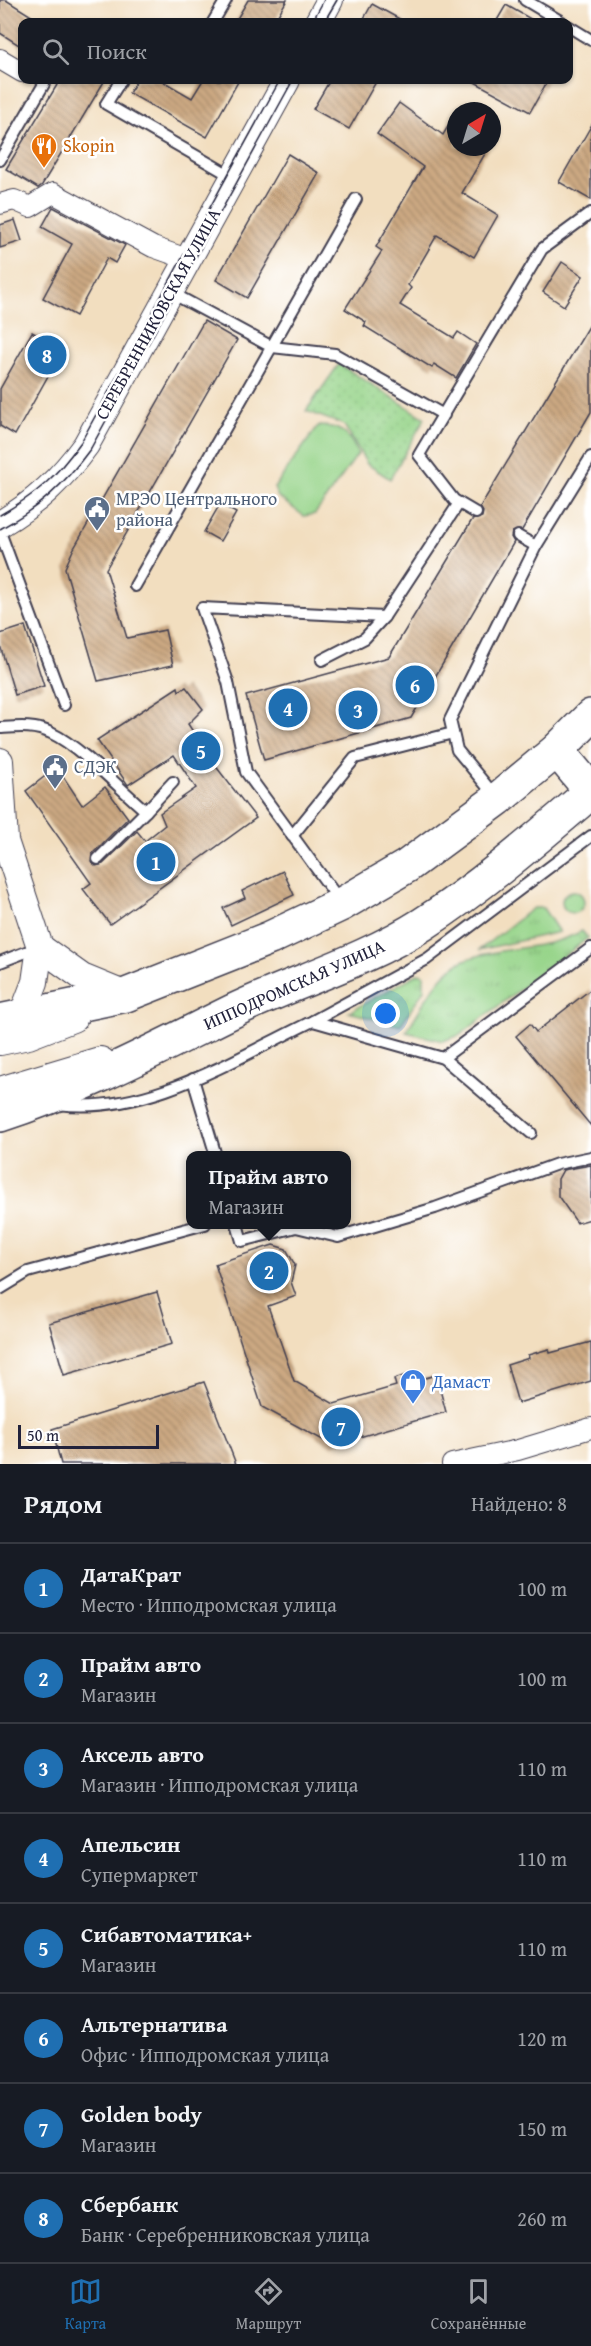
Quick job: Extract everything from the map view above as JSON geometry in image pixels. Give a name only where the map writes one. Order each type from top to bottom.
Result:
[{"type":"highway","points":[[4,1026],[126,994],[270,938],[342,904],[407,866],[498,799],[557,750],[591,716]]},
{"type":"highway","points":[[557,750],[591,792]]},
{"type":"highway","name":"ИППОДРОМСКАЯ УЛИЦА","points":[[0,1114],[40,1102],[170,1043],[236,1010],[336,970],[422,925],[540,836],[591,792]]},
{"type":"main road","points":[[0,1093],[170,1043]]},
{"type":"street","points":[[320,18],[330,0]]},
{"type":"street","points":[[0,59],[18,70]]},
{"type":"street","name":"СЕРЕБРЕННИКОВСКАЯ УЛИЦА","points":[[0,524],[31,505],[69,469],[86,445],[284,84]]},
{"type":"street","points":[[5,198],[30,207],[53,193],[153,247],[188,259]]},
{"type":"street","points":[[0,761],[5,841],[40,947],[35,982],[25,1008],[4,1026]]},
{"type":"street","points":[[40,947],[82,977],[126,994]]},
{"type":"street","points":[[452,1464],[520,1457],[591,1428]]},
{"type":"lane","points":[[215,18],[226,0]]},
{"type":"lane","points":[[525,0],[555,18]]},
{"type":"lane","points":[[573,29],[591,40]]},
{"type":"lane","points":[[0,160],[44,84]]},
{"type":"lane","points":[[118,84],[105,104],[233,177]]},
{"type":"lane","points":[[135,586],[356,199]]},
{"type":"lane","points":[[476,513],[459,503],[419,455],[542,249],[591,213]]},
{"type":"lane","points":[[169,291],[272,347],[335,354],[444,415]]},
{"type":"lane","points":[[498,799],[457,750],[450,720],[536,546],[591,457]]},
{"type":"lane","points":[[322,660],[365,638],[384,617],[459,503]]},
{"type":"lane","points":[[0,532],[64,705]]},
{"type":"lane","points":[[518,536],[536,546]]},
{"type":"lane","points":[[342,904],[246,772],[228,682],[202,608],[384,617]]},
{"type":"lane","points":[[0,728],[28,727],[51,733],[74,749],[146,811]]},
{"type":"lane","points":[[292,836],[355,758],[453,733]]},
{"type":"lane","points":[[98,859],[173,782]]},
{"type":"lane","points":[[40,1102],[78,1107],[118,1105],[193,1079],[313,1021],[427,959],[591,836]]},
{"type":"lane","points":[[0,962],[40,947]]},
{"type":"lane","points":[[443,1058],[591,948]]},
{"type":"lane","points":[[313,1021],[443,1058],[531,1133]]},
{"type":"lane","points":[[193,1079],[215,1151]]},
{"type":"lane","points":[[304,1229],[338,1237],[435,1208],[557,1164],[591,1156]]},
{"type":"lane","points":[[0,1289],[28,1272],[187,1229]]},
{"type":"lane","points":[[238,1229],[242,1241],[288,1229]]},
{"type":"green space","points":[[339,364],[425,418],[390,479],[367,464],[344,425],[306,411]]},
{"type":"green space","points":[[318,426],[332,427],[343,432],[348,436],[358,454],[315,514],[304,516],[278,497],[274,488]]},
{"type":"green space","points":[[573,891],[581,894],[584,902],[581,910],[573,913],[565,910],[562,902],[565,894]]},
{"type":"green space","points":[[533,908],[543,908],[559,932],[479,950]]},
{"type":"green space","points":[[582,931],[588,938],[460,1035],[443,1041],[406,1032],[438,982],[455,965],[493,952],[553,942]]},
{"type":"green space","points":[[419,973],[424,975],[424,990],[400,1026],[349,1012]]},
{"type":"building","points":[[0,0],[6,0],[35,18],[18,18],[18,44],[0,33]]},
{"type":"building","points":[[248,0],[287,0],[276,18],[237,18]]},
{"type":"building","points":[[372,4],[398,18],[364,18]]},
{"type":"building","points":[[506,5],[529,18],[498,18]]},
{"type":"building","points":[[58,84],[103,84],[42,185],[38,188],[6,169]]},
{"type":"building","points":[[135,84],[168,84],[192,98],[201,84],[237,84],[207,137],[129,93]]},
{"type":"building","points":[[328,84],[375,84],[349,129],[313,109]]},
{"type":"building","points":[[478,84],[546,84],[530,112]]},
{"type":"building","points":[[399,103],[443,135],[447,128],[447,156],[484,156],[462,193],[498,215],[474,257],[437,235],[408,285],[411,288],[400,305],[454,338],[458,332],[476,344],[456,378],[434,364],[432,368],[364,326],[366,322],[345,309],[382,251],[376,247],[423,167],[377,134]]},
{"type":"building","points":[[591,126],[591,200],[559,182]]},
{"type":"building","points":[[288,154],[319,173],[247,298],[216,280]]},
{"type":"building","points":[[53,207],[125,245],[115,263],[107,258],[76,316],[43,298],[72,244],[42,227]]},
{"type":"building","points":[[15,220],[22,241],[0,248],[0,225]]},
{"type":"building","points":[[562,262],[583,276],[564,306],[543,292]]},
{"type":"building","points":[[204,321],[237,340],[106,569],[127,638],[165,630],[173,665],[98,681],[65,568],[73,550]]},
{"type":"building","points":[[591,323],[591,412],[522,530],[512,532],[511,537],[514,542],[411,718],[264,760],[246,696],[389,657],[472,520],[482,517],[483,512],[480,507]]},
{"type":"building","points":[[32,332],[63,349],[15,435],[0,426],[0,389]]},
{"type":"building","points":[[220,504],[236,513],[220,541],[204,532]]},
{"type":"building","points":[[25,626],[44,686],[15,695],[0,645],[0,634]]},
{"type":"building","points":[[178,687],[179,691],[186,687],[203,709],[188,724],[214,764],[256,818],[110,924],[83,889],[91,883],[26,791],[57,767],[82,805],[105,787],[128,818],[92,854],[91,861],[96,866],[103,864],[137,831],[145,841],[165,825],[160,813],[196,788],[174,755],[128,785],[97,740]]},
{"type":"building","points":[[283,871],[294,895],[231,925],[223,908],[245,898],[242,891]]},
{"type":"building","points":[[591,989],[591,1126],[516,1036],[530,1024],[536,1032]]},
{"type":"building","points":[[591,1165],[591,1219],[577,1223],[558,1196],[558,1179],[563,1170]]},
{"type":"building","points":[[273,1245],[286,1249],[295,1265],[291,1282],[296,1296],[268,1306],[294,1381],[334,1404],[396,1386],[394,1379],[416,1372],[418,1380],[436,1375],[446,1412],[332,1445],[262,1407],[215,1264]]},
{"type":"building","points":[[157,1292],[172,1344],[64,1375],[49,1323]]},
{"type":"building","points":[[591,1342],[591,1381],[518,1403],[507,1365],[529,1358],[528,1355],[549,1349],[550,1353]]},
{"type":"building","points":[[204,1382],[236,1464],[61,1464],[52,1429]]},
{"type":"tram line","points":[[314,18],[324,0]]},
{"type":"tram line","points":[[326,18],[337,0]]},
{"type":"tram line","points":[[0,515],[45,484],[63,466],[81,442],[278,84]]},
{"type":"tram line","points":[[0,529],[28,512],[50,494],[91,448],[291,84]]},
{"type":"place","name":"Skopin","points":[[44,169]]},
{"type":"place","name":"Сбербанк","points":[[47,355]]},
{"type":"place","name":"МРЭО Центрального района","points":[[97,532]]},
{"type":"place","name":"Альтернатива","points":[[415,685]]},
{"type":"place","name":"Апельсин","points":[[288,708]]},
{"type":"place","name":"Аксель авто","points":[[358,710]]},
{"type":"place","name":"Сибавтоматика+","points":[[201,751]]},
{"type":"place","name":"СДЭК","points":[[55,790]]},
{"type":"place","name":"ДатаКрат","points":[[156,862]]},
{"type":"place","name":"Прайм авто","points":[[269,1271]]},
{"type":"place","name":"Дамаст","points":[[413,1405]]},
{"type":"place","name":"Golden body","points":[[341,1427]]}]
